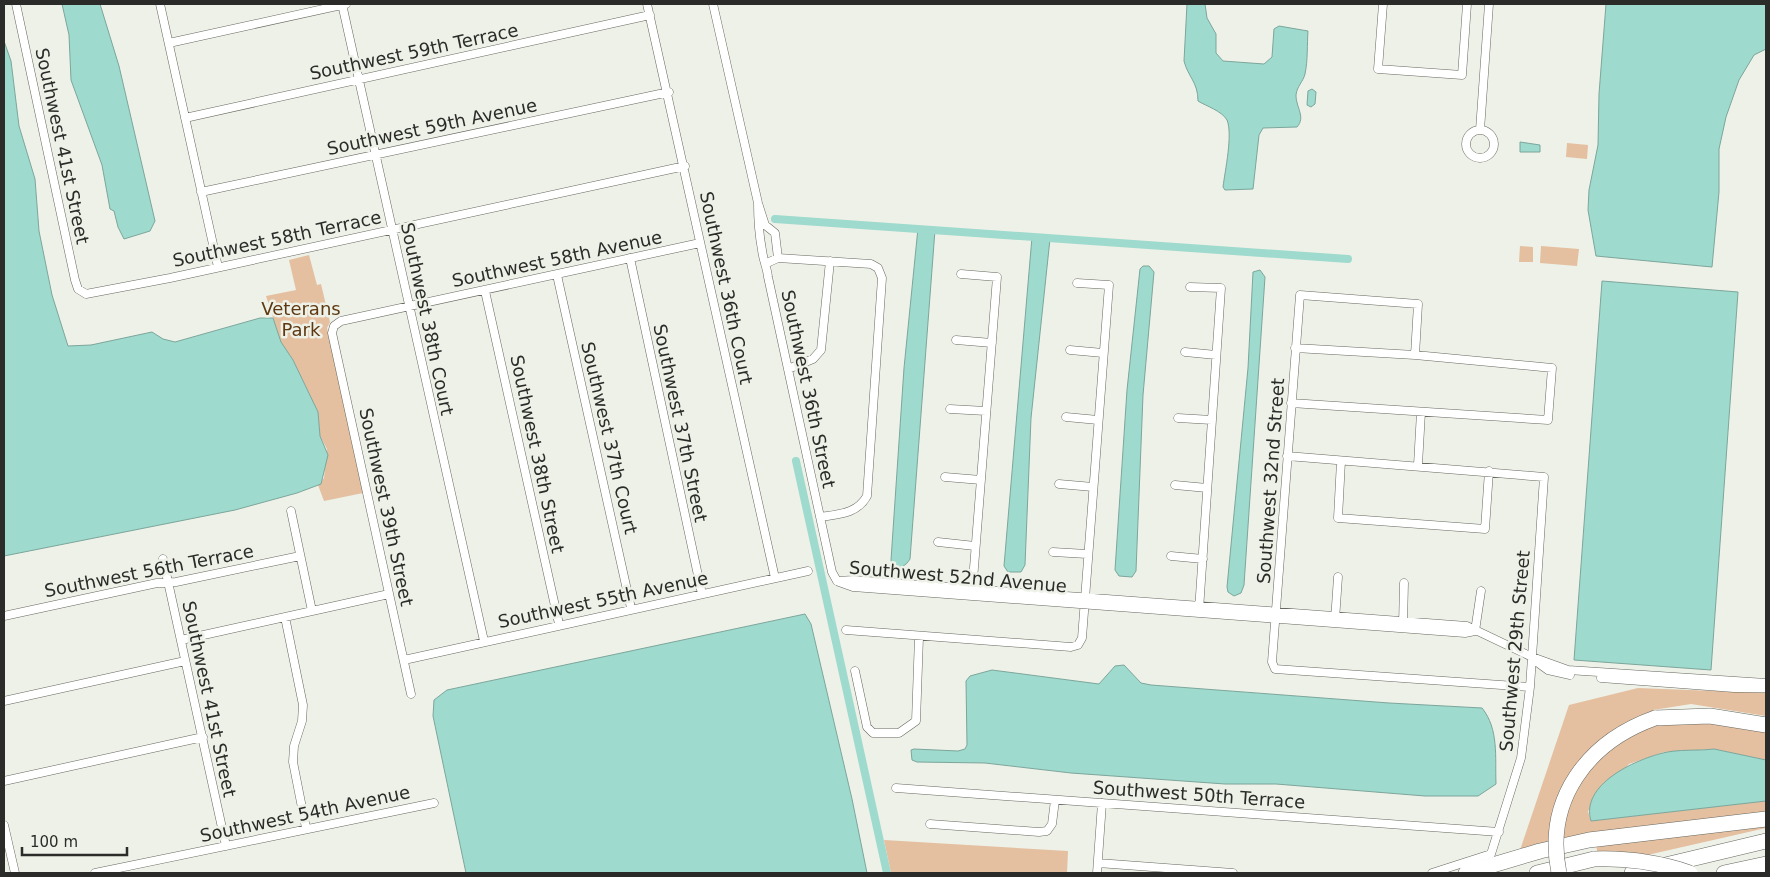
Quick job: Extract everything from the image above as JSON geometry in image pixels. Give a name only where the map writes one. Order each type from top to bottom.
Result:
[{"type":"highway","points":[[1559,873],[1557,855],[1558,828],[1565,800],[1576,776],[1593,754],[1614,737],[1628,728],[1655,718],[1710,716],[1766,725]]},
{"type":"highway","points":[[1466,873],[1540,850],[1589,840],[1766,818]]},
{"type":"highway","points":[[1632,873],[1766,841]]},
{"type":"highway","points":[[1537,873],[1594,860],[1629,859],[1651,862],[1690,873]]},
{"type":"highway","points":[[1724,873],[1766,864]]},
{"type":"highway","points":[[1759,873],[1766,872]]},
{"type":"street","name":"Southwest 41st Street","points":[[16,4],[73,271],[78,289],[81,292]]},
{"type":"street","points":[[160,4],[218,267]]},
{"type":"street","points":[[168,43],[344,4]]},
{"type":"street","name":"Southwest 38th Court","points":[[344,4],[408,306],[484,641]]},
{"type":"street","name":"Southwest 36th Court","points":[[648,4],[669,92],[774,578]]},
{"type":"street","name":"Southwest 36th Street","points":[[713,4],[758,203],[765,225],[774,233],[778,258]]},
{"type":"street","points":[[1383,4],[1378,69],[1462,74],[1467,4]]},
{"type":"street","points":[[1480,130],[1489,4]]},
{"type":"street","name":"Southwest 59th Terrace","points":[[185,118],[650,15]]},
{"type":"street","name":"Southwest 59th Avenue","points":[[201,192],[669,92]]},
{"type":"street","name":"Southwest 58th Terrace","points":[[81,292],[91,294],[685,166]]},
{"type":"street","name":"Southwest 36th Street","points":[[758,203],[758,227],[762,253],[767,263],[832,572],[838,581]]},
{"type":"street","points":[[761,240],[768,246],[777,248]]},
{"type":"street","name":"Southwest 58th Avenue","points":[[334,326],[341,321],[485,291],[700,242]]},
{"type":"street","name":"Southwest 37th Street","points":[[630,258],[702,594]]},
{"type":"street","points":[[767,263],[778,258],[871,264],[878,268],[882,278],[867,496],[862,505],[854,511],[820,518]]},
{"type":"street","points":[[788,368],[813,359],[820,350],[830,261]]},
{"type":"street","points":[[961,274],[997,277],[972,592]]},
{"type":"street","name":"Southwest 37th Court","points":[[556,275],[632,608]]},
{"type":"street","points":[[846,630],[1071,647],[1078,645],[1082,638],[1109,285],[1076,282]]},
{"type":"street","points":[[1190,287],[1220,288],[1199,609]]},
{"type":"street","name":"Southwest 38th Street","points":[[485,291],[559,624]]},
{"type":"street","name":"Southwest 32nd Street","points":[[1415,355],[1418,304],[1300,295],[1272,662],[1275,669],[1530,687]]},
{"type":"street","name":"Southwest 39th Street","points":[[334,326],[332,333],[411,694]]},
{"type":"street","points":[[956,340],[992,343]]},
{"type":"street","points":[[1291,403],[1548,420],[1552,368],[1415,355],[1296,348]]},
{"type":"street","points":[[1070,350],[1103,353]]},
{"type":"street","points":[[1185,352],[1216,356]]},
{"type":"street","points":[[950,408],[986,411]]},
{"type":"street","points":[[1418,465],[1421,412]]},
{"type":"street","points":[[1066,417],[1098,420]]},
{"type":"street","points":[[1178,418],[1212,420]]},
{"type":"street","points":[[1287,456],[1489,471],[1485,529],[1338,518],[1341,461]]},
{"type":"street","name":"Southwest 29th Street","points":[[1432,873],[1491,854],[1521,758],[1530,687],[1544,477],[1489,471]]},
{"type":"street","points":[[945,477],[981,480]]},
{"type":"street","points":[[1059,484],[1093,487]]},
{"type":"street","points":[[1175,485],[1207,488]]},
{"type":"street","points":[[291,511],[312,611]]},
{"type":"street","points":[[938,542],[975,546]]},
{"type":"street","points":[[1053,552],[1088,554]]},
{"type":"street","name":"Southwest 56th Terrace","points":[[4,616],[300,556]]},
{"type":"street","points":[[1171,556],[1202,559]]},
{"type":"street","name":"Southwest 41st Street","points":[[163,559],[226,846]]},
{"type":"street","name":"Southwest 55th Avenue","points":[[404,660],[559,624],[808,571]]},
{"type":"street","points":[[1335,619],[1338,577]]},
{"type":"street","name":"Southwest 52nd Avenue","points":[[838,581],[853,587],[972,592],[1403,624],[1465,633],[1475,631],[1532,657]]},
{"type":"street","points":[[1403,624],[1404,583]]},
{"type":"street","points":[[1475,631],[1481,591]]},
{"type":"street","points":[[181,640],[389,594]]},
{"type":"street","points":[[285,617],[303,705],[302,721],[294,746],[292,762],[306,828]]},
{"type":"street","points":[[855,671],[867,727],[873,733],[898,733],[916,721],[919,637]]},
{"type":"street","points":[[1532,657],[1548,659],[1590,672],[1766,683]]},
{"type":"street","points":[[1532,657],[1548,670],[1566,675],[1734,688],[1766,688]]},
{"type":"street","points":[[4,701],[185,661]]},
{"type":"street","points":[[4,781],[202,738]]},
{"type":"street","name":"Southwest 50th Terrace","points":[[896,788],[1499,832]]},
{"type":"street","points":[[930,824],[1047,831],[1052,824],[1055,800]]},
{"type":"street","name":"Southwest 54th Avenue","points":[[95,873],[434,803]]},
{"type":"street","points":[[1097,873],[1102,803]]},
{"type":"street","points":[[4,824],[14,873]]},
{"type":"street","points":[[1098,863],[1232,873]]},
{"type":"green space","points":[[1567,143],[1588,145],[1587,159],[1566,157]]},
{"type":"green space","points":[[1520,246],[1533,247],[1533,262],[1519,262]]},
{"type":"green space","points":[[1541,246],[1579,249],[1577,266],[1540,263]]},
{"type":"green space","name":"Veterans Park","points":[[309,255],[317,285],[321,284],[330,322],[327,328],[363,493],[324,501],[318,485],[324,478],[327,449],[320,436],[318,412],[293,360],[281,342],[266,296],[296,290],[289,260]]},
{"type":"green space","points":[[1638,688],[1766,693],[1766,716],[1691,704],[1653,710],[1657,726],[1700,720],[1766,732],[1766,760],[1714,749],[1664,752],[1629,764],[1588,811],[1591,821],[1766,801],[1766,812],[1520,850],[1569,705]]},
{"type":"green space","points":[[1766,821],[1766,828],[1599,866],[1596,843]]},
{"type":"green space","points":[[884,840],[1068,851],[1067,873],[891,873]]},
{"type":"water","points":[[62,4],[100,4],[119,66],[155,221],[150,231],[124,239],[118,227],[114,211],[110,209],[102,165],[71,80],[69,35]]},
{"type":"water","points":[[1187,4],[1205,4],[1207,18],[1216,34],[1216,53],[1223,61],[1264,64],[1272,57],[1274,29],[1279,26],[1308,31],[1305,74],[1296,95],[1301,116],[1300,123],[1297,127],[1263,128],[1259,135],[1253,189],[1225,190],[1223,187],[1229,143],[1229,126],[1225,117],[1198,101],[1195,84],[1186,67],[1184,61]]},
{"type":"water","points":[[1606,4],[1766,4],[1766,49],[1754,55],[1739,80],[1726,117],[1719,149],[1719,192],[1712,267],[1596,256],[1588,210],[1589,190],[1598,145],[1599,94]]},
{"type":"water","points":[[4,41],[11,61],[19,126],[35,179],[39,231],[52,295],[68,346],[91,345],[152,332],[163,339],[175,342],[260,318],[273,318],[281,342],[293,360],[318,412],[320,436],[328,455],[321,484],[297,493],[235,510],[4,556]]},
{"type":"water","points":[[1312,89],[1316,92],[1315,104],[1311,107],[1307,105],[1308,91]]},
{"type":"water","points":[[1520,142],[1540,145],[1540,152],[1520,152]]},
{"type":"water","points":[[918,228],[935,230],[910,559],[906,564],[898,567],[892,566],[891,560],[904,368]]},
{"type":"water","points":[[1032,237],[1050,239],[1031,418],[1025,565],[1021,572],[1008,572],[1004,566]]},
{"type":"water","points":[[1143,266],[1149,266],[1154,272],[1143,395],[1136,571],[1132,577],[1119,576],[1115,570],[1127,390],[1140,269]]},
{"type":"water","points":[[1260,270],[1265,277],[1244,585],[1241,593],[1234,596],[1228,592],[1227,587],[1248,368],[1253,272]]},
{"type":"water","points":[[1602,281],[1738,292],[1711,670],[1574,660]]},
{"type":"water","points":[[805,614],[811,624],[852,799],[867,873],[466,873],[433,716],[434,700],[447,690]]},
{"type":"water","points":[[1124,665],[1141,683],[1151,685],[1482,708],[1494,734],[1496,784],[1478,796],[1425,796],[1276,784],[1225,784],[1071,773],[985,763],[917,762],[912,760],[911,750],[914,749],[958,751],[965,749],[967,745],[966,681],[970,676],[992,670],[1099,684],[1115,666]]},
{"type":"water","points":[[1714,749],[1766,760],[1766,801],[1591,821],[1590,808],[1594,796],[1612,776],[1625,768],[1651,756],[1663,753]]},
{"type":"waterway","points":[[775,219],[1348,259]]},
{"type":"waterway","points":[[796,461],[887,873]]}]
